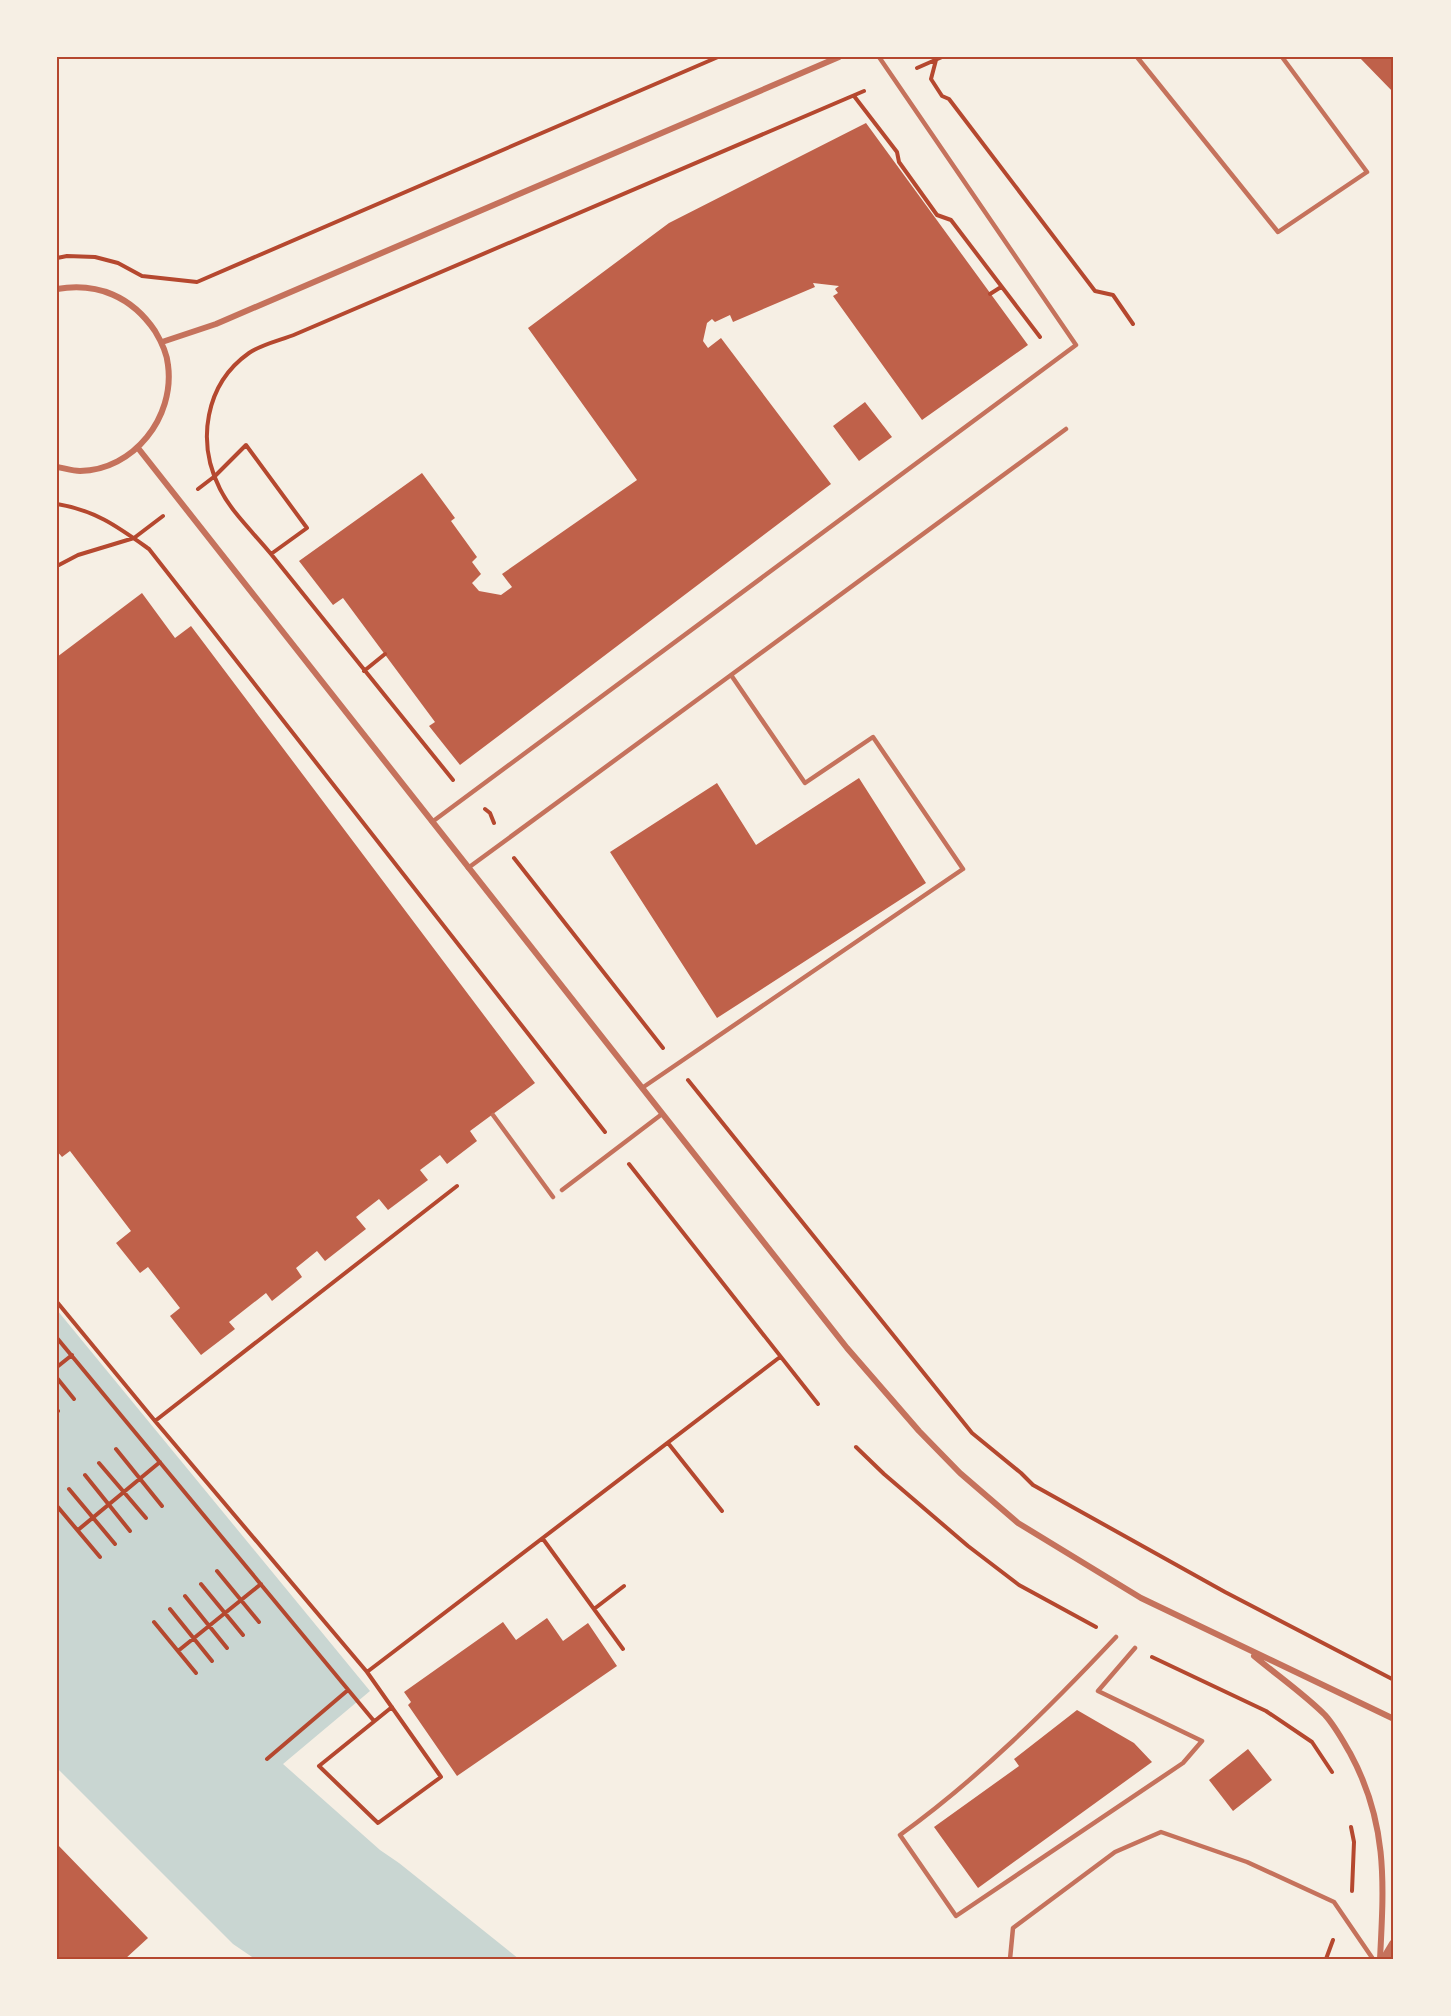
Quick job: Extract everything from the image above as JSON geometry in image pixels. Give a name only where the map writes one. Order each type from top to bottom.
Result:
[{"type":"street","points":[[162,342],[216,324],[839,57]]},
{"type":"street","points":[[57,289],[90,287],[120,297],[145,316],[162,342],[168,365],[167,396],[157,424],[138,448],[111,465],[80,471],[57,467]]},
{"type":"street","points":[[138,448],[847,1348],[911,1423],[960,1473],[1018,1523],[1142,1598],[1394,1719]]},
{"type":"street","points":[[1247,1650],[1326,1716],[1359,1769],[1371,1800],[1380,1838],[1384,1883],[1380,1959]]},
{"type":"street","points":[[1385,1959],[1394,1944]]},
{"type":"lane","points":[[432,822],[1076,345],[879,57]]},
{"type":"lane","points":[[1137,57],[1278,232],[1367,172],[1282,57]]},
{"type":"lane","points":[[468,868],[1066,429]]},
{"type":"lane","points":[[642,1088],[963,869],[873,737],[805,783],[731,675]]},
{"type":"lane","points":[[562,1190],[662,1114]]},
{"type":"lane","points":[[493,1115],[553,1197]]},
{"type":"lane","points":[[1116,1637],[1052,1704],[937,1809],[900,1835],[956,1916],[1183,1763],[1202,1741],[1098,1690],[1135,1648]]},
{"type":"lane","points":[[1010,1959],[1012,1928],[1115,1852],[1161,1832],[1246,1863],[1334,1902],[1373,1959]]},
{"type":"path","points":[[57,258],[95,257],[118,263],[142,276],[197,282],[718,57]]},
{"type":"path","points":[[917,68],[942,57]]},
{"type":"path","points":[[936,60],[931,79],[942,96],[949,99],[1095,291],[1113,296],[1133,324]]},
{"type":"path","points":[[864,91],[250,352],[227,373],[212,399],[206,423],[209,452],[215,476],[220,490],[445,773],[490,813],[503,844],[972,1433],[1033,1485],[1225,1592],[1394,1680]]},
{"type":"path","points":[[854,96],[897,152],[899,162],[937,215],[951,220],[1040,337]]},
{"type":"path","points":[[990,294],[1001,287]]},
{"type":"path","points":[[203,485],[246,445],[307,528],[271,554]]},
{"type":"path","points":[[57,504],[77,507],[107,520],[149,549],[818,1404]]},
{"type":"path","points":[[57,566],[78,555],[134,538],[149,527]]},
{"type":"path","points":[[364,671],[385,654]]},
{"type":"path","points":[[154,1421],[457,1186]]},
{"type":"path","points":[[57,1302],[154,1421],[368,1672],[441,1777],[378,1822],[319,1766],[392,1707]]},
{"type":"path","points":[[57,1338],[374,1721]]},
{"type":"path","points":[[57,1367],[72,1355]]},
{"type":"path","points":[[368,1672],[780,1358]]},
{"type":"path","points":[[57,1378],[74,1399]]},
{"type":"path","points":[[668,1443],[722,1511]]},
{"type":"path","points":[[856,1447],[951,1531],[1019,1585],[1116,1637]]},
{"type":"path","points":[[116,1449],[162,1506]]},
{"type":"path","points":[[78,1530],[160,1462]]},
{"type":"path","points":[[99,1463],[146,1518]]},
{"type":"path","points":[[86,1476],[130,1531]]},
{"type":"path","points":[[69,1489],[115,1544]]},
{"type":"path","points":[[57,1506],[100,1557]]},
{"type":"path","points":[[543,1539],[623,1649]]},
{"type":"path","points":[[217,1571],[259,1622]]},
{"type":"path","points":[[201,1584],[243,1635]]},
{"type":"path","points":[[178,1651],[261,1584]]},
{"type":"path","points":[[594,1609],[624,1586]]},
{"type":"path","points":[[185,1596],[227,1648]]},
{"type":"path","points":[[170,1610],[212,1661]]},
{"type":"path","points":[[154,1622],[196,1673]]},
{"type":"path","points":[[1135,1648],[1266,1711],[1312,1742],[1336,1778]]},
{"type":"path","points":[[267,1758],[348,1690]]},
{"type":"path","points":[[1326,1959],[1353,1887],[1354,1842],[1351,1824]]},
{"type":"shaded area","points":[[57,1310],[370,1691],[283,1764],[380,1850],[519,1959],[255,1959],[233,1944],[57,1768]]},
{"type":"building","points":[[1359,57],[1394,57],[1394,93]]},
{"type":"building","points":[[866,123],[1028,345],[922,420],[833,296],[838,293],[835,289],[839,286],[813,283],[815,287],[733,322],[730,315],[715,322],[712,319],[707,323],[703,341],[708,348],[721,338],[831,484],[460,765],[429,726],[435,722],[343,598],[333,605],[299,561],[422,473],[455,518],[451,521],[477,557],[472,562],[481,574],[472,583],[479,591],[501,595],[512,587],[502,574],[637,480],[528,328],[669,223]]},
{"type":"building","points":[[865,402],[892,437],[859,461],[833,426]]},
{"type":"building","points":[[142,593],[175,638],[191,626],[535,1083],[470,1131],[477,1141],[447,1164],[440,1155],[420,1170],[428,1180],[388,1210],[379,1199],[356,1217],[366,1229],[325,1261],[317,1251],[296,1268],[302,1277],[272,1301],[266,1293],[229,1322],[235,1329],[201,1355],[170,1316],[180,1308],[148,1267],[140,1273],[116,1243],[131,1231],[70,1151],[62,1157],[57,1151],[57,657]]},
{"type":"building","points":[[859,778],[926,883],[717,1018],[610,852],[717,783],[756,845]]},
{"type":"building","points":[[547,1618],[563,1641],[588,1623],[617,1666],[457,1776],[408,1705],[411,1702],[404,1692],[503,1622],[516,1640]]},
{"type":"building","points":[[1077,1710],[1134,1743],[1152,1762],[978,1888],[934,1827],[1019,1766],[1014,1759]]},
{"type":"building","points":[[1248,1749],[1272,1780],[1233,1811],[1209,1780]]},
{"type":"building","points":[[57,1844],[148,1938],[125,1959],[57,1959]]}]
